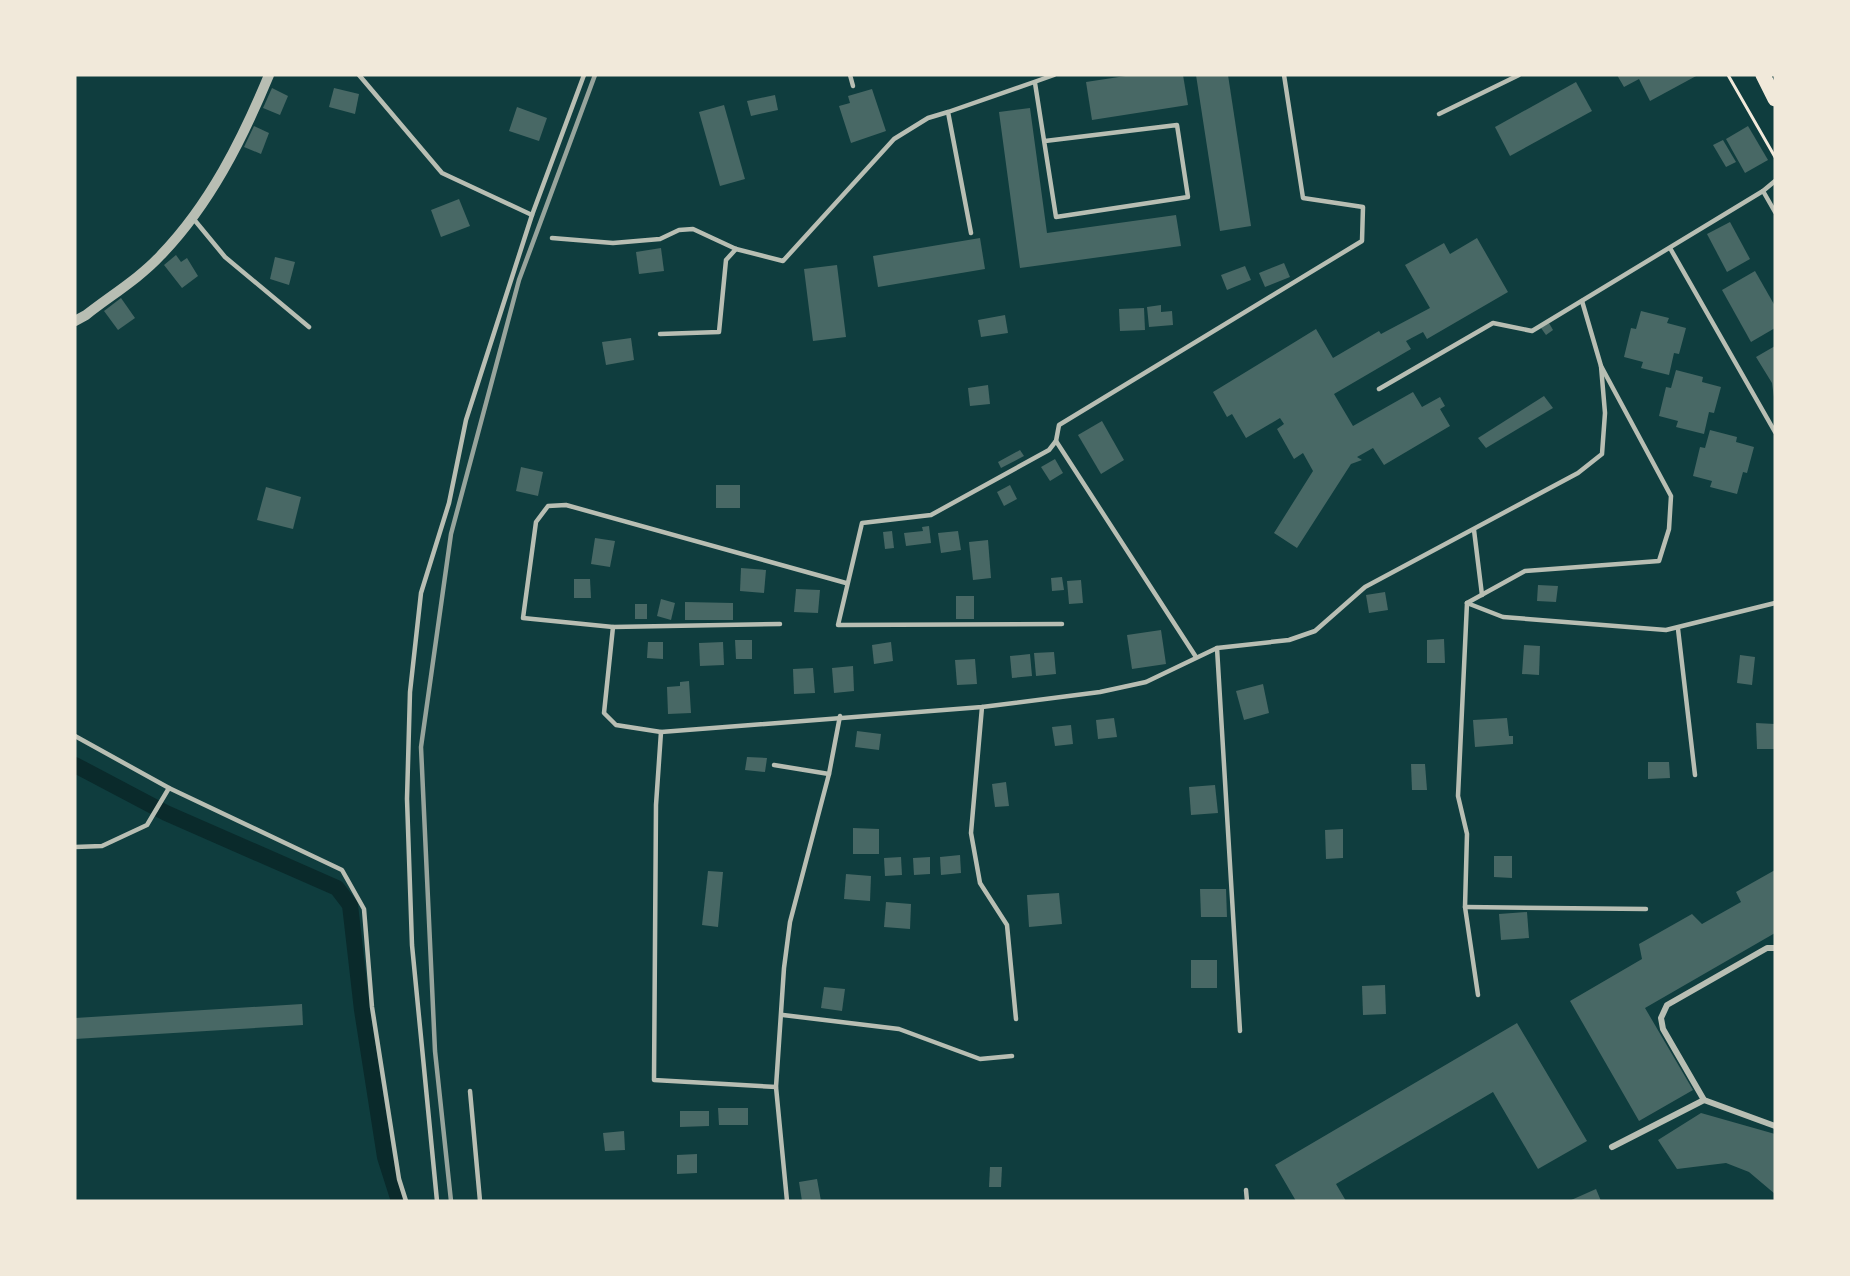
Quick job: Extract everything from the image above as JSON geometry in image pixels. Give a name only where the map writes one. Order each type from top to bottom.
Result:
[{"type":"street","points":[[75,321],[86,315],[160,256],[209,196],[252,116],[269,75]]},
{"type":"street","points":[[1775,948],[1767,948],[1667,1005],[1661,1018],[1663,1029],[1704,1100],[1775,1126]]},
{"type":"street","points":[[1612,1147],[1704,1100]]},
{"type":"lane","points":[[359,75],[442,173],[532,215]]},
{"type":"lane","points":[[437,1201],[412,945],[407,799],[410,692],[421,593],[449,503],[466,420],[532,215],[584,75]]},
{"type":"lane","points":[[850,75],[853,86]]},
{"type":"lane","points":[[552,238],[613,243],[660,239],[679,230],[693,229],[736,249],[783,261],[894,139],[928,118],[1054,75]]},
{"type":"lane","points":[[1062,624],[838,625],[846,583],[862,523],[931,515],[1039,455],[1056,441],[1059,425],[1362,241],[1363,207],[1303,198],[1284,75]]},
{"type":"lane","points":[[1439,114],[1519,75]]},
{"type":"lane","points":[[1035,83],[1056,217],[1188,197],[1177,124],[1045,141]]},
{"type":"lane","points":[[948,112],[971,233]]},
{"type":"lane","points":[[1379,389],[1493,323],[1532,331],[1763,191],[1775,181]]},
{"type":"lane","points":[[1763,191],[1775,212]]},
{"type":"lane","points":[[192,217],[225,257],[309,327]]},
{"type":"lane","points":[[1670,248],[1775,432]]},
{"type":"lane","points":[[660,334],[719,332],[726,261],[736,249]]},
{"type":"lane","points":[[613,627],[604,713],[616,725],[661,732],[797,723],[840,716],[982,707],[1100,692],[1146,682],[1217,648],[1289,640],[1316,631],[1365,587],[1473,530],[1499,513],[1578,473],[1602,454],[1605,413],[1601,366],[1582,301]]},
{"type":"lane","points":[[1467,603],[1525,571],[1659,561],[1670,529],[1671,496],[1601,366]]},
{"type":"lane","points":[[1056,441],[1196,657]]},
{"type":"lane","points":[[780,624],[613,627],[523,618],[536,522],[548,506],[566,505],[846,583]]},
{"type":"lane","points":[[1473,530],[1482,595]]},
{"type":"lane","points":[[1467,603],[1503,617],[1678,629],[1775,603]]},
{"type":"lane","points":[[1467,603],[1458,796],[1467,834],[1465,907],[1478,995]]},
{"type":"lane","points":[[1678,629],[1695,775]]},
{"type":"lane","points":[[1217,648],[1240,1031]]},
{"type":"lane","points":[[982,707],[971,833],[980,883],[1007,925],[1016,1019]]},
{"type":"lane","points":[[787,1201],[776,1087],[783,1015],[784,968],[790,922],[829,774],[840,716]]},
{"type":"lane","points":[[661,732],[656,805],[654,1080],[776,1087]]},
{"type":"lane","points":[[75,736],[169,788],[342,870],[364,909],[372,1007],[399,1179],[406,1201]]},
{"type":"lane","points":[[774,765],[829,774]]},
{"type":"lane","points":[[75,847],[102,846],[147,825],[169,788]]},
{"type":"lane","points":[[1465,907],[1646,909]]},
{"type":"lane","points":[[783,1015],[899,1029],[980,1059],[1012,1056]]},
{"type":"lane","points":[[470,1091],[480,1201]]},
{"type":"lane","points":[[1246,1190],[1247,1201]]},
{"type":"path","points":[[1728,75],[1775,157]]},
{"type":"building","points":[[1132,75],[1183,75],[1188,105],[1092,120],[1086,82]]},
{"type":"building","points":[[1196,75],[1228,75],[1251,226],[1220,231]]},
{"type":"building","points":[[1617,75],[1698,75],[1650,101],[1639,79],[1624,87]]},
{"type":"building","points":[[1576,82],[1592,111],[1510,156],[1495,127]]},
{"type":"building","points":[[272,88],[288,96],[280,115],[263,108]]},
{"type":"building","points":[[334,88],[359,94],[355,114],[329,107]]},
{"type":"building","points":[[872,89],[886,131],[851,143],[839,106],[850,103],[848,96]]},
{"type":"building","points":[[775,95],[778,110],[751,116],[747,101]]},
{"type":"building","points":[[724,105],[745,179],[720,186],[699,112]]},
{"type":"building","points":[[517,107],[547,118],[539,141],[509,131]]},
{"type":"building","points":[[1030,108],[1047,233],[1176,215],[1181,246],[1020,268],[999,112]]},
{"type":"building","points":[[254,126],[269,133],[261,154],[244,147]]},
{"type":"building","points":[[1748,126],[1768,160],[1745,173],[1726,139]]},
{"type":"building","points":[[1723,140],[1736,162],[1726,167],[1713,145]]},
{"type":"building","points":[[459,199],[470,226],[441,237],[431,210]]},
{"type":"building","points":[[1730,222],[1750,259],[1727,272],[1707,234]]},
{"type":"building","points":[[980,238],[985,269],[878,287],[873,256]]},
{"type":"building","points":[[1477,238],[1508,292],[1427,339],[1423,332],[1406,341],[1411,349],[1334,394],[1353,426],[1413,392],[1422,407],[1440,397],[1445,406],[1440,409],[1450,426],[1384,465],[1373,448],[1357,457],[1362,460],[1351,464],[1297,548],[1274,533],[1313,471],[1303,453],[1294,459],[1277,429],[1284,424],[1280,418],[1246,438],[1232,414],[1227,417],[1213,392],[1316,329],[1333,358],[1379,331],[1381,334],[1430,308],[1405,265],[1444,243],[1450,254]]},
{"type":"building","points":[[661,248],[664,271],[639,274],[636,252]]},
{"type":"building","points":[[176,255],[181,262],[187,258],[198,276],[182,288],[164,265]]},
{"type":"building","points":[[275,257],[295,262],[289,285],[270,279]]},
{"type":"building","points":[[1284,263],[1290,277],[1265,287],[1259,273]]},
{"type":"building","points":[[837,265],[846,337],[813,341],[804,269]]},
{"type":"building","points":[[1245,266],[1251,280],[1227,290],[1221,275]]},
{"type":"building","points":[[1755,271],[1775,306],[1775,328],[1751,342],[1722,290]]},
{"type":"building","points":[[121,298],[135,318],[118,330],[104,311]]},
{"type":"building","points":[[1161,305],[1161,312],[1172,311],[1173,325],[1149,327],[1147,307]]},
{"type":"building","points":[[1144,308],[1145,330],[1120,331],[1119,309]]},
{"type":"building","points":[[1641,311],[1669,318],[1667,323],[1686,328],[1679,354],[1674,353],[1669,375],[1641,368],[1643,362],[1624,357],[1631,328],[1636,329]]},
{"type":"building","points":[[1005,315],[1008,333],[981,337],[978,320]]},
{"type":"building","points":[[1549,323],[1553,330],[1546,335],[1541,328]]},
{"type":"building","points":[[631,338],[634,360],[606,365],[602,342]]},
{"type":"building","points":[[1775,346],[1775,404],[1772,383],[1756,357]]},
{"type":"building","points":[[1676,370],[1703,377],[1702,382],[1721,387],[1714,413],[1709,412],[1704,434],[1676,427],[1678,421],[1659,416],[1666,387],[1671,388]]},
{"type":"building","points":[[988,385],[990,404],[970,406],[968,388]]},
{"type":"building","points":[[1544,396],[1553,408],[1486,448],[1478,438]]},
{"type":"building","points":[[1102,421],[1124,460],[1101,474],[1078,435]]},
{"type":"building","points":[[1710,430],[1737,437],[1736,442],[1754,447],[1747,473],[1743,472],[1737,494],[1710,487],[1712,481],[1693,476],[1700,447],[1705,448]]},
{"type":"building","points":[[1020,450],[1024,456],[1001,468],[998,462]]},
{"type":"building","points":[[1055,459],[1063,473],[1050,481],[1041,467]]},
{"type":"building","points":[[521,467],[543,472],[538,496],[516,491]]},
{"type":"building","points":[[716,485],[740,485],[740,508],[716,508]]},
{"type":"building","points":[[1010,485],[1017,499],[1004,506],[997,492]]},
{"type":"building","points":[[266,487],[301,497],[293,529],[257,520]]},
{"type":"building","points":[[929,526],[931,543],[906,546],[904,533],[923,531],[922,527]]},
{"type":"building","points":[[892,531],[894,548],[885,549],[883,532]]},
{"type":"building","points":[[958,531],[961,550],[941,553],[938,533]]},
{"type":"building","points":[[595,538],[615,541],[610,567],[591,564]]},
{"type":"building","points":[[988,540],[991,578],[973,580],[969,542]]},
{"type":"building","points":[[741,568],[766,570],[764,593],[740,591]]},
{"type":"building","points":[[1062,577],[1064,590],[1052,591],[1051,578]]},
{"type":"building","points":[[574,579],[590,579],[591,598],[574,598]]},
{"type":"building","points":[[1081,580],[1083,603],[1069,604],[1067,581]]},
{"type":"building","points":[[1538,585],[1558,586],[1556,602],[1537,601]]},
{"type":"building","points":[[796,589],[820,590],[818,613],[794,612]]},
{"type":"building","points":[[1385,592],[1388,610],[1369,613],[1366,595]]},
{"type":"building","points":[[956,596],[974,596],[974,619],[956,619]]},
{"type":"building","points":[[661,599],[675,603],[671,620],[657,616]]},
{"type":"building","points":[[685,602],[733,603],[733,620],[685,620]]},
{"type":"building","points":[[635,604],[647,604],[647,619],[635,619]]},
{"type":"building","points":[[1161,630],[1166,664],[1132,669],[1127,635]]},
{"type":"building","points":[[1444,639],[1445,663],[1427,663],[1427,640]]},
{"type":"building","points":[[735,640],[752,640],[752,659],[736,659]]},
{"type":"building","points":[[648,642],[663,642],[663,659],[647,658]]},
{"type":"building","points":[[723,642],[724,665],[700,666],[699,643]]},
{"type":"building","points":[[891,642],[893,661],[874,664],[872,645]]},
{"type":"building","points":[[1524,645],[1540,646],[1539,675],[1522,674]]},
{"type":"building","points":[[1054,652],[1056,674],[1036,676],[1034,653]]},
{"type":"building","points":[[1030,654],[1032,676],[1012,678],[1010,656]]},
{"type":"building","points":[[1740,655],[1755,657],[1752,685],[1737,683]]},
{"type":"building","points":[[975,659],[977,684],[957,685],[955,660]]},
{"type":"building","points":[[853,666],[854,691],[834,693],[832,668]]},
{"type":"building","points":[[813,668],[815,693],[794,694],[793,669]]},
{"type":"building","points":[[689,681],[691,713],[668,714],[667,687],[680,686],[680,682]]},
{"type":"building","points":[[1263,684],[1269,713],[1244,720],[1236,691]]},
{"type":"building","points":[[1114,718],[1117,737],[1098,739],[1096,720]]},
{"type":"building","points":[[1507,718],[1509,736],[1513,736],[1513,744],[1475,747],[1473,720]]},
{"type":"building","points":[[1756,723],[1775,724],[1775,749],[1757,749]]},
{"type":"building","points":[[1071,725],[1073,744],[1055,746],[1052,727]]},
{"type":"building","points":[[857,731],[881,734],[879,750],[855,747]]},
{"type":"building","points":[[747,757],[767,758],[765,772],[745,770]]},
{"type":"building","points":[[1648,762],[1669,762],[1670,778],[1648,779]]},
{"type":"building","points":[[1411,764],[1425,764],[1427,790],[1412,790]]},
{"type":"building","points":[[1006,782],[1009,806],[995,807],[992,784]]},
{"type":"building","points":[[1215,785],[1218,813],[1191,815],[1189,787]]},
{"type":"building","points":[[853,828],[879,829],[879,854],[853,854]]},
{"type":"building","points":[[1343,829],[1343,858],[1326,859],[1325,830]]},
{"type":"building","points":[[960,855],[961,873],[941,875],[940,857]]},
{"type":"building","points":[[1494,856],[1512,856],[1512,878],[1494,877]]},
{"type":"building","points":[[901,857],[902,875],[885,876],[884,858]]},
{"type":"building","points":[[930,857],[930,874],[914,875],[913,858]]},
{"type":"building","points":[[1775,870],[1775,933],[1645,1008],[1693,1090],[1639,1121],[1570,1001],[1642,959],[1639,944],[1692,914],[1702,924],[1741,902],[1736,892]]},
{"type":"building","points":[[708,871],[723,872],[718,927],[702,925]]},
{"type":"building","points":[[846,874],[871,876],[870,901],[844,899]]},
{"type":"building","points":[[1200,889],[1226,889],[1227,917],[1201,917]]},
{"type":"building","points":[[1059,893],[1062,924],[1029,927],[1027,895]]},
{"type":"building","points":[[886,902],[911,904],[910,929],[884,927]]},
{"type":"building","points":[[1527,912],[1529,938],[1501,940],[1499,914]]},
{"type":"building","points":[[1191,960],[1217,960],[1217,988],[1191,988]]},
{"type":"building","points":[[1385,985],[1386,1014],[1363,1015],[1362,986]]},
{"type":"building","points":[[824,987],[845,989],[842,1011],[821,1008]]},
{"type":"building","points":[[302,1004],[303,1025],[75,1039],[75,1018]]},
{"type":"building","points":[[1517,1023],[1587,1141],[1538,1169],[1493,1092],[1336,1184],[1346,1201],[1296,1201],[1275,1165]]},
{"type":"building","points":[[718,1108],[748,1108],[748,1125],[719,1125]]},
{"type":"building","points":[[680,1111],[709,1111],[709,1126],[680,1127]]},
{"type":"building","points":[[1701,1113],[1775,1134],[1775,1194],[1749,1172],[1726,1163],[1677,1169],[1658,1140]]},
{"type":"building","points":[[624,1131],[625,1150],[605,1151],[603,1133]]},
{"type":"building","points":[[697,1154],[697,1173],[677,1174],[677,1155]]},
{"type":"building","points":[[990,1167],[1002,1167],[1001,1187],[989,1187]]},
{"type":"building","points":[[817,1179],[821,1201],[802,1201],[799,1182]]},
{"type":"building","points":[[1596,1189],[1601,1201],[1569,1201]]},
{"type":"waterway","points":[[75,765],[166,813],[337,888],[350,905],[362,1010],[385,1157],[399,1201]]},
{"type":"railway","points":[[451,1201],[435,1051],[421,747],[451,534],[519,280],[595,75]]}]
